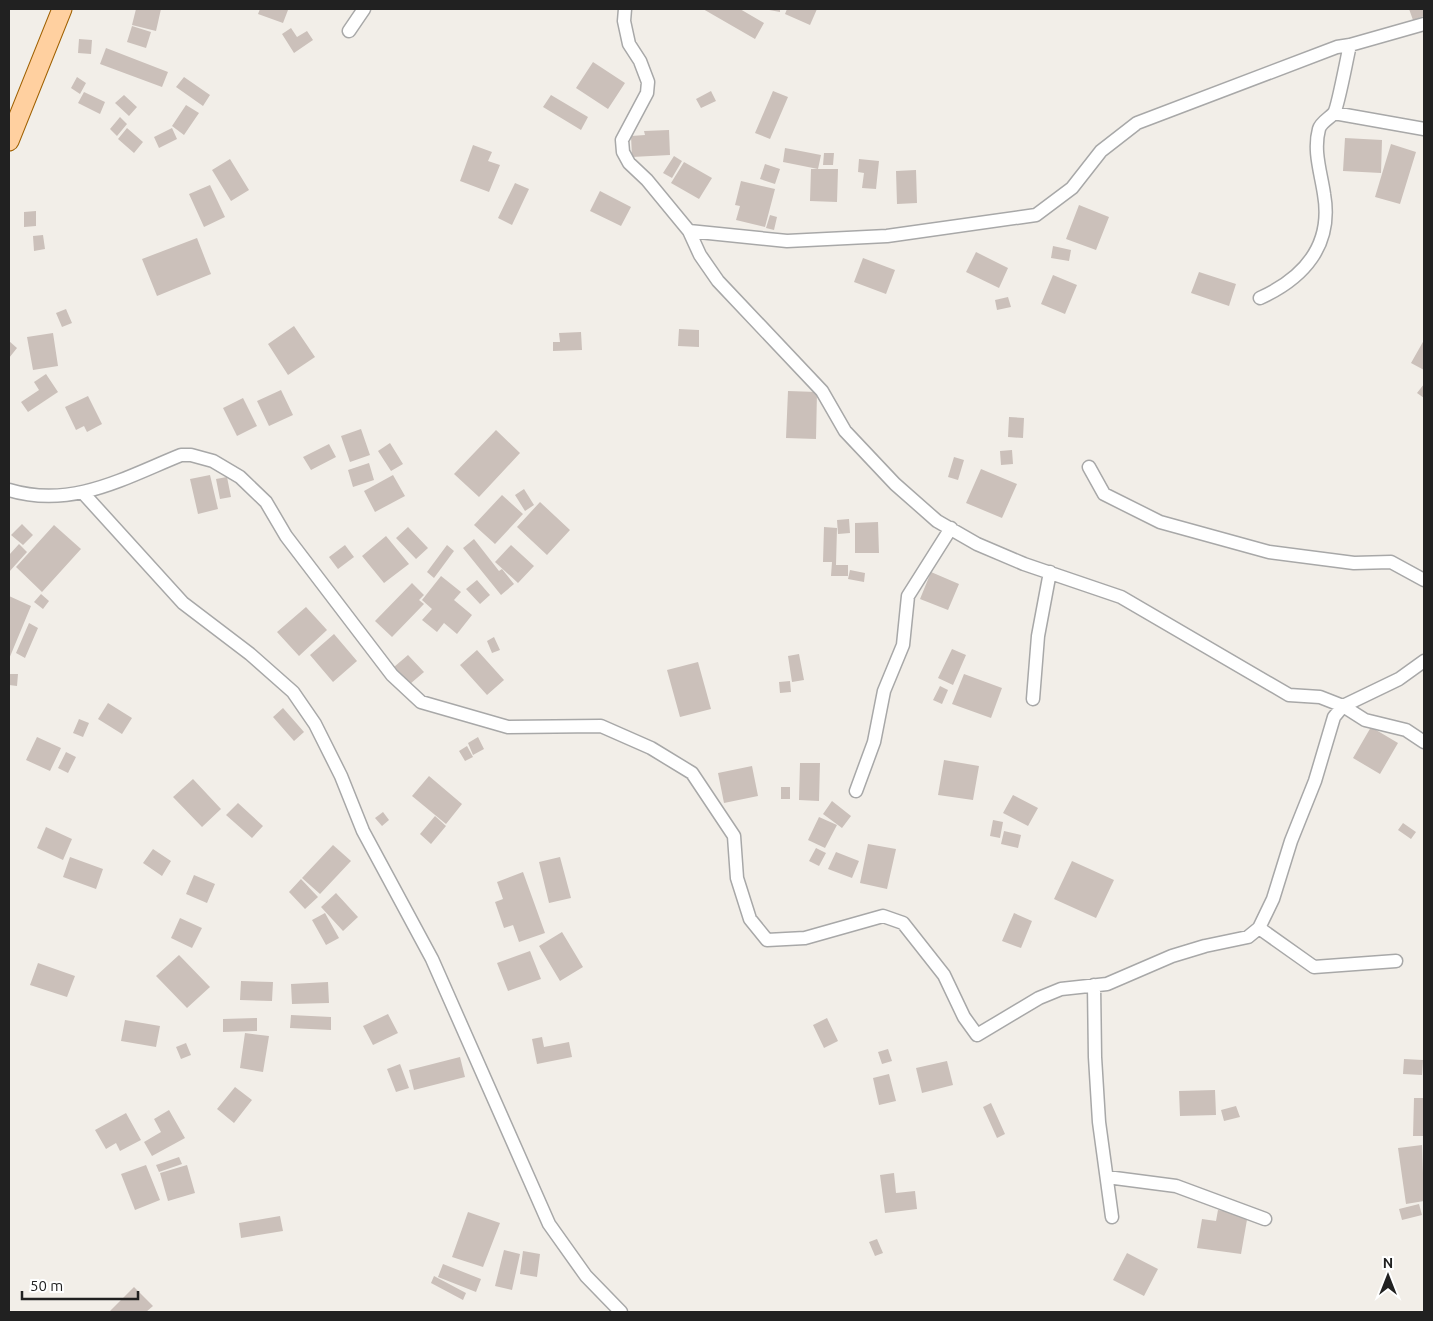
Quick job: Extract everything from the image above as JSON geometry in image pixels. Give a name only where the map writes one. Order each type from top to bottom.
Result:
[{"type":"main road","points":[[9,141],[62,9]]},
{"type":"street","points":[[349,31],[364,9]]},
{"type":"street","points":[[625,9],[624,21],[629,44],[640,61],[648,82],[647,93],[622,140],[623,152],[629,163],[647,180],[689,232],[700,255],[718,281],[822,391],[845,431],[895,484],[937,521],[977,544],[1121,597],[1289,695],[1320,697],[1343,706],[1365,720],[1406,730],[1424,742]]},
{"type":"street","points":[[689,232],[787,241],[877,237],[1036,214],[1072,188],[1101,151],[1137,123],[1336,47],[1350,46],[1424,24]]},
{"type":"street","points":[[1260,298],[1283,288],[1300,274],[1315,254],[1325,232],[1325,196],[1317,160],[1319,128],[1334,113],[1350,46]]},
{"type":"street","points":[[1334,113],[1424,129]]},
{"type":"street","points":[[9,490],[39,496],[84,494],[180,455],[191,455],[213,461],[240,477],[266,502],[286,536],[392,675],[421,702],[508,727],[601,726],[652,748],[692,773],[734,836],[737,878],[750,919],[767,940],[805,938],[883,916],[903,923],[944,975],[964,1017],[977,1035],[1061,989],[1107,984],[1180,953],[1248,937],[1259,928],[1273,899],[1291,841],[1315,781],[1334,718],[1343,706],[1399,678],[1424,661]]},
{"type":"street","points":[[1089,467],[1104,494],[1160,522],[1269,552],[1354,563],[1391,562],[1424,580]]},
{"type":"street","points":[[84,494],[183,603],[250,654],[293,692],[316,724],[341,776],[363,832],[432,959],[549,1224],[586,1276],[621,1312]]},
{"type":"street","points":[[856,791],[874,742],[884,691],[903,645],[908,596],[950,528]]},
{"type":"street","points":[[1033,699],[1038,636],[1050,572]]},
{"type":"street","points":[[1259,928],[1314,967],[1396,961]]},
{"type":"street","points":[[1094,985],[1095,1057],[1099,1122],[1112,1217]]},
{"type":"street","points":[[1107,1176],[1176,1186],[1266,1218]]},
{"type":"building","points":[[136,9],[161,9],[156,31],[132,25]]},
{"type":"building","points":[[260,9],[288,10],[283,23],[258,14]]},
{"type":"building","points":[[703,9],[740,9],[764,23],[755,39]]},
{"type":"building","points":[[764,9],[780,9],[780,12]]},
{"type":"building","points":[[787,9],[817,9],[810,25],[785,14]]},
{"type":"building","points":[[1409,9],[1424,9],[1424,16],[1413,20]]},
{"type":"building","points":[[132,26],[151,32],[146,48],[127,42]]},
{"type":"building","points":[[291,28],[297,37],[307,31],[313,40],[294,53],[282,34]]},
{"type":"building","points":[[79,39],[92,40],[91,54],[78,53]]},
{"type":"building","points":[[106,48],[168,72],[162,87],[100,64]]},
{"type":"building","points":[[593,62],[625,83],[608,109],[576,88]]},
{"type":"building","points":[[77,77],[86,83],[80,94],[71,88]]},
{"type":"building","points":[[184,77],[210,95],[203,106],[176,87]]},
{"type":"building","points":[[711,91],[716,101],[701,108],[696,99]]},
{"type":"building","points":[[773,91],[788,97],[770,139],[755,133]]},
{"type":"building","points":[[84,92],[105,102],[100,114],[78,103]]},
{"type":"building","points":[[124,95],[137,107],[129,116],[115,103]]},
{"type":"building","points":[[551,95],[588,117],[581,130],[543,107]]},
{"type":"building","points":[[186,105],[199,113],[184,135],[172,126]]},
{"type":"building","points":[[120,117],[127,124],[117,136],[110,129]]},
{"type":"building","points":[[127,128],[143,142],[134,153],[118,139]]},
{"type":"building","points":[[172,128],[177,139],[159,148],[154,137]]},
{"type":"building","points":[[669,130],[670,155],[632,157],[631,136],[645,135],[644,131]]},
{"type":"building","points":[[1345,138],[1382,140],[1381,173],[1343,171]]},
{"type":"building","points":[[1391,144],[1416,152],[1400,204],[1375,197]]},
{"type":"building","points":[[473,145],[492,152],[488,161],[500,165],[489,192],[460,181]]},
{"type":"building","points":[[785,148],[821,155],[818,169],[783,162]]},
{"type":"building","points":[[824,153],[834,153],[833,165],[823,165]]},
{"type":"building","points":[[674,156],[682,161],[672,178],[663,173]]},
{"type":"building","points":[[230,159],[249,190],[231,201],[212,170]]},
{"type":"building","points":[[859,159],[879,161],[876,189],[862,188],[864,173],[858,172]]},
{"type":"building","points":[[684,162],[712,178],[699,199],[671,183]]},
{"type":"building","points":[[765,164],[780,169],[775,184],[760,179]]},
{"type":"building","points":[[811,169],[838,169],[837,202],[810,201]]},
{"type":"building","points":[[916,170],[917,203],[897,204],[896,171]]},
{"type":"building","points":[[741,181],[775,189],[765,227],[736,220],[740,206],[735,205]]},
{"type":"building","points":[[515,183],[529,189],[512,225],[498,218]]},
{"type":"building","points":[[210,185],[225,217],[204,227],[189,194]]},
{"type":"building","points":[[600,191],[631,207],[621,226],[590,211]]},
{"type":"building","points":[[1079,205],[1109,217],[1096,250],[1066,239]]},
{"type":"building","points":[[36,211],[36,226],[24,227],[24,212]]},
{"type":"building","points":[[770,215],[777,217],[774,230],[766,228]]},
{"type":"building","points":[[43,235],[45,249],[34,251],[33,236]]},
{"type":"building","points":[[197,238],[211,274],[157,296],[142,259]]},
{"type":"building","points":[[1053,246],[1071,250],[1069,261],[1051,258]]},
{"type":"building","points":[[976,252],[1008,268],[999,288],[966,272]]},
{"type":"building","points":[[863,258],[895,270],[886,294],[854,282]]},
{"type":"building","points":[[1199,272],[1236,284],[1229,306],[1191,293]]},
{"type":"building","points":[[1053,275],[1077,285],[1065,314],[1041,304]]},
{"type":"building","points":[[1008,297],[1011,307],[997,310],[995,300]]},
{"type":"building","points":[[66,309],[72,323],[62,327],[56,313]]},
{"type":"building","points":[[294,326],[315,357],[288,375],[268,344]]},
{"type":"building","points":[[679,329],[699,330],[699,347],[678,346]]},
{"type":"building","points":[[581,332],[582,350],[553,351],[553,342],[560,342],[559,333]]},
{"type":"building","points":[[53,333],[58,366],[33,370],[27,337]]},
{"type":"building","points":[[1424,340],[1424,370],[1411,363]]},
{"type":"building","points":[[9,341],[17,348],[9,358]]},
{"type":"building","points":[[46,374],[58,392],[28,412],[21,402],[39,390],[34,382]]},
{"type":"building","points":[[1424,384],[1424,398],[1417,393]]},
{"type":"building","points":[[281,390],[293,415],[269,426],[257,401]]},
{"type":"building","points":[[788,391],[817,392],[816,439],[786,438]]},
{"type":"building","points":[[88,396],[102,424],[87,432],[84,426],[76,430],[65,407]]},
{"type":"building","points":[[243,398],[257,426],[237,436],[223,408]]},
{"type":"building","points":[[1009,417],[1024,418],[1023,438],[1008,437]]},
{"type":"building","points":[[361,429],[370,455],[350,462],[341,436]]},
{"type":"building","points":[[496,430],[520,453],[479,497],[454,474]]},
{"type":"building","points":[[390,443],[403,464],[391,471],[378,451]]},
{"type":"building","points":[[329,444],[336,457],[311,470],[303,457]]},
{"type":"building","points":[[1012,450],[1013,464],[1001,465],[1000,451]]},
{"type":"building","points":[[954,457],[964,460],[958,480],[948,477]]},
{"type":"building","points":[[369,463],[374,480],[353,487],[348,470]]},
{"type":"building","points":[[981,469],[1017,484],[1002,518],[966,503]]},
{"type":"building","points":[[210,475],[218,509],[198,514],[190,479]]},
{"type":"building","points":[[393,475],[405,496],[375,512],[364,491]]},
{"type":"building","points":[[227,477],[231,497],[220,499],[216,479]]},
{"type":"building","points":[[524,489],[534,505],[525,511],[515,495]]},
{"type":"building","points":[[502,495],[523,514],[495,544],[474,525]]},
{"type":"building","points":[[540,502],[570,530],[547,555],[517,527]]},
{"type":"building","points":[[849,519],[850,533],[838,534],[837,520]]},
{"type":"building","points":[[878,522],[879,553],[855,553],[855,523]]},
{"type":"building","points":[[22,524],[33,535],[23,545],[11,535]]},
{"type":"building","points":[[54,525],[81,549],[42,592],[16,567]]},
{"type":"building","points":[[408,527],[428,548],[416,559],[396,538]]},
{"type":"building","points":[[824,527],[837,528],[836,565],[848,565],[848,576],[831,576],[832,562],[823,562]]},
{"type":"building","points":[[386,536],[409,564],[384,583],[362,556]]},
{"type":"building","points":[[474,539],[499,571],[502,569],[514,584],[501,595],[463,548]]},
{"type":"building","points":[[19,544],[27,552],[9,572],[9,555]]},
{"type":"building","points":[[345,545],[354,557],[338,569],[329,557]]},
{"type":"building","points":[[447,545],[454,551],[434,578],[427,572]]},
{"type":"building","points":[[511,545],[534,566],[518,583],[495,562]]},
{"type":"building","points":[[850,570],[865,573],[864,582],[848,579]]},
{"type":"building","points":[[931,572],[959,584],[948,610],[920,599]]},
{"type":"building","points":[[441,576],[461,592],[454,600],[472,615],[457,634],[444,623],[437,632],[422,620],[432,609],[422,600]]},
{"type":"building","points":[[477,580],[490,595],[480,604],[466,589]]},
{"type":"building","points":[[412,583],[424,595],[419,600],[424,604],[392,637],[375,621]]},
{"type":"building","points":[[41,594],[49,601],[43,609],[34,602]]},
{"type":"building","points":[[9,596],[31,606],[9,659]]},
{"type":"building","points":[[306,607],[327,630],[299,656],[277,632]]},
{"type":"building","points":[[29,623],[38,628],[25,658],[16,653]]},
{"type":"building","points":[[334,634],[357,661],[333,682],[310,655]]},
{"type":"building","points":[[494,637],[500,650],[492,653],[487,641]]},
{"type":"building","points":[[952,649],[966,655],[953,685],[938,678]]},
{"type":"building","points":[[477,650],[504,680],[487,695],[460,665]]},
{"type":"building","points":[[799,654],[804,680],[792,682],[788,656]]},
{"type":"building","points":[[408,655],[424,672],[410,684],[394,667]]},
{"type":"building","points":[[698,662],[711,709],[680,717],[667,670]]},
{"type":"building","points":[[9,674],[18,674],[17,686],[9,685]]},
{"type":"building","points":[[964,674],[1002,688],[991,718],[952,704]]},
{"type":"building","points":[[790,681],[791,692],[780,693],[779,682]]},
{"type":"building","points":[[940,686],[948,690],[942,704],[933,700]]},
{"type":"building","points":[[108,703],[132,718],[122,734],[98,719]]},
{"type":"building","points":[[283,708],[304,732],[294,741],[273,717]]},
{"type":"building","points":[[79,719],[89,723],[83,737],[73,733]]},
{"type":"building","points":[[1371,727],[1398,743],[1380,774],[1353,758]]},
{"type":"building","points":[[37,737],[61,748],[50,771],[26,760]]},
{"type":"building","points":[[478,737],[484,749],[473,755],[468,743]]},
{"type":"building","points":[[467,746],[473,757],[465,761],[459,751]]},
{"type":"building","points":[[66,752],[76,757],[68,773],[58,768]]},
{"type":"building","points":[[944,760],[979,766],[973,800],[938,795]]},
{"type":"building","points":[[800,763],[820,763],[819,801],[799,800]]},
{"type":"building","points":[[752,766],[758,796],[724,803],[718,773]]},
{"type":"building","points":[[429,776],[462,804],[446,824],[412,796]]},
{"type":"building","points":[[193,779],[221,809],[202,827],[173,797]]},
{"type":"building","points":[[781,787],[790,787],[790,799],[781,799]]},
{"type":"building","points":[[1013,795],[1038,808],[1028,826],[1003,813]]},
{"type":"building","points":[[832,801],[851,816],[842,828],[823,814]]},
{"type":"building","points":[[238,803],[263,826],[252,838],[226,815]]},
{"type":"building","points":[[383,812],[389,820],[382,826],[375,818]]},
{"type":"building","points":[[435,816],[446,826],[431,844],[420,834]]},
{"type":"building","points":[[819,817],[837,825],[825,848],[808,840]]},
{"type":"building","points":[[993,820],[1003,822],[1000,838],[990,836]]},
{"type":"building","points":[[1403,823],[1416,832],[1411,839],[1398,830]]},
{"type":"building","points":[[46,827],[72,839],[63,860],[37,848]]},
{"type":"building","points":[[1004,831],[1021,835],[1018,848],[1001,844]]},
{"type":"building","points":[[868,844],[896,849],[887,889],[860,883]]},
{"type":"building","points":[[333,845],[351,861],[320,894],[302,878]]},
{"type":"building","points":[[816,848],[826,853],[819,866],[809,861]]},
{"type":"building","points":[[153,849],[171,861],[162,876],[143,863]]},
{"type":"building","points":[[836,852],[859,861],[852,878],[828,869]]},
{"type":"building","points":[[70,857],[103,869],[96,889],[63,877]]},
{"type":"building","points":[[560,857],[571,898],[549,903],[539,862]]},
{"type":"building","points":[[1072,861],[1114,880],[1096,918],[1054,899]]},
{"type":"building","points":[[523,872],[545,933],[519,942],[513,925],[504,928],[495,902],[503,899],[497,882]]},
{"type":"building","points":[[194,875],[215,884],[207,903],[186,894]]},
{"type":"building","points":[[301,879],[318,897],[305,909],[289,892]]},
{"type":"building","points":[[336,893],[358,917],[343,931],[321,907]]},
{"type":"building","points":[[325,913],[339,938],[326,945],[312,920]]},
{"type":"building","points":[[1014,913],[1032,921],[1021,948],[1002,941]]},
{"type":"building","points":[[180,918],[202,928],[192,948],[171,938]]},
{"type":"building","points":[[562,932],[583,967],[560,981],[539,946]]},
{"type":"building","points":[[530,951],[541,979],[508,991],[497,963]]},
{"type":"building","points":[[179,955],[210,987],[187,1008],[156,976]]},
{"type":"building","points":[[38,963],[75,976],[67,997],[30,985]]},
{"type":"building","points":[[241,981],[273,982],[272,1001],[240,1000]]},
{"type":"building","points":[[328,982],[329,1003],[292,1004],[291,984]]},
{"type":"building","points":[[388,1014],[398,1033],[373,1045],[363,1026]]},
{"type":"building","points":[[291,1015],[331,1017],[331,1030],[290,1028]]},
{"type":"building","points":[[257,1018],[257,1031],[223,1032],[223,1019]]},
{"type":"building","points":[[827,1018],[838,1041],[824,1048],[813,1025]]},
{"type":"building","points":[[125,1020],[160,1026],[156,1047],[121,1041]]},
{"type":"building","points":[[245,1033],[269,1036],[263,1072],[240,1068]]},
{"type":"building","points":[[542,1037],[544,1047],[569,1042],[572,1057],[537,1064],[532,1039]]},
{"type":"building","points":[[186,1043],[191,1055],[181,1059],[176,1047]]},
{"type":"building","points":[[888,1049],[892,1061],[882,1064],[878,1052]]},
{"type":"building","points":[[460,1057],[465,1077],[414,1090],[409,1070]]},
{"type":"building","points":[[1404,1059],[1423,1060],[1422,1075],[1403,1074]]},
{"type":"building","points":[[947,1061],[953,1085],[922,1093],[916,1068]]},
{"type":"building","points":[[400,1064],[409,1088],[396,1092],[387,1069]]},
{"type":"building","points":[[889,1074],[896,1101],[879,1105],[873,1078]]},
{"type":"building","points":[[235,1087],[252,1100],[234,1123],[217,1109]]},
{"type":"building","points":[[1215,1090],[1216,1115],[1180,1116],[1179,1091]]},
{"type":"building","points":[[1414,1098],[1424,1098],[1424,1136],[1413,1136]]},
{"type":"building","points":[[991,1103],[1005,1134],[997,1138],[983,1107]]},
{"type":"building","points":[[1236,1106],[1240,1117],[1224,1121],[1221,1110]]},
{"type":"building","points":[[169,1110],[185,1138],[152,1156],[144,1142],[161,1132],[154,1119]]},
{"type":"building","points":[[126,1113],[141,1140],[120,1151],[116,1143],[106,1149],[95,1130]]},
{"type":"building","points":[[1422,1145],[1424,1201],[1406,1204],[1398,1148]]},
{"type":"building","points":[[179,1157],[182,1164],[159,1172],[156,1165]]},
{"type":"building","points":[[146,1165],[160,1200],[135,1210],[121,1174]]},
{"type":"building","points":[[187,1165],[195,1193],[168,1201],[160,1173]]},
{"type":"building","points":[[894,1173],[896,1193],[915,1191],[917,1209],[885,1213],[880,1175]]},
{"type":"building","points":[[1419,1204],[1422,1215],[1402,1220],[1399,1209]]},
{"type":"building","points":[[1218,1210],[1248,1214],[1241,1254],[1197,1248],[1202,1219],[1216,1221]]},
{"type":"building","points":[[468,1212],[500,1223],[483,1267],[452,1257]]},
{"type":"building","points":[[280,1216],[283,1231],[241,1238],[239,1223]]},
{"type":"building","points":[[877,1239],[883,1253],[875,1256],[869,1242]]},
{"type":"building","points":[[504,1250],[520,1254],[512,1290],[495,1286]]},
{"type":"building","points":[[523,1251],[540,1254],[537,1277],[520,1274]]},
{"type":"building","points":[[1127,1253],[1158,1269],[1144,1296],[1113,1280]]},
{"type":"building","points":[[443,1264],[481,1279],[476,1292],[438,1277]]},
{"type":"building","points":[[434,1276],[466,1293],[463,1300],[431,1283]]},
{"type":"building","points":[[134,1287],[153,1306],[146,1312],[109,1312]]}]
